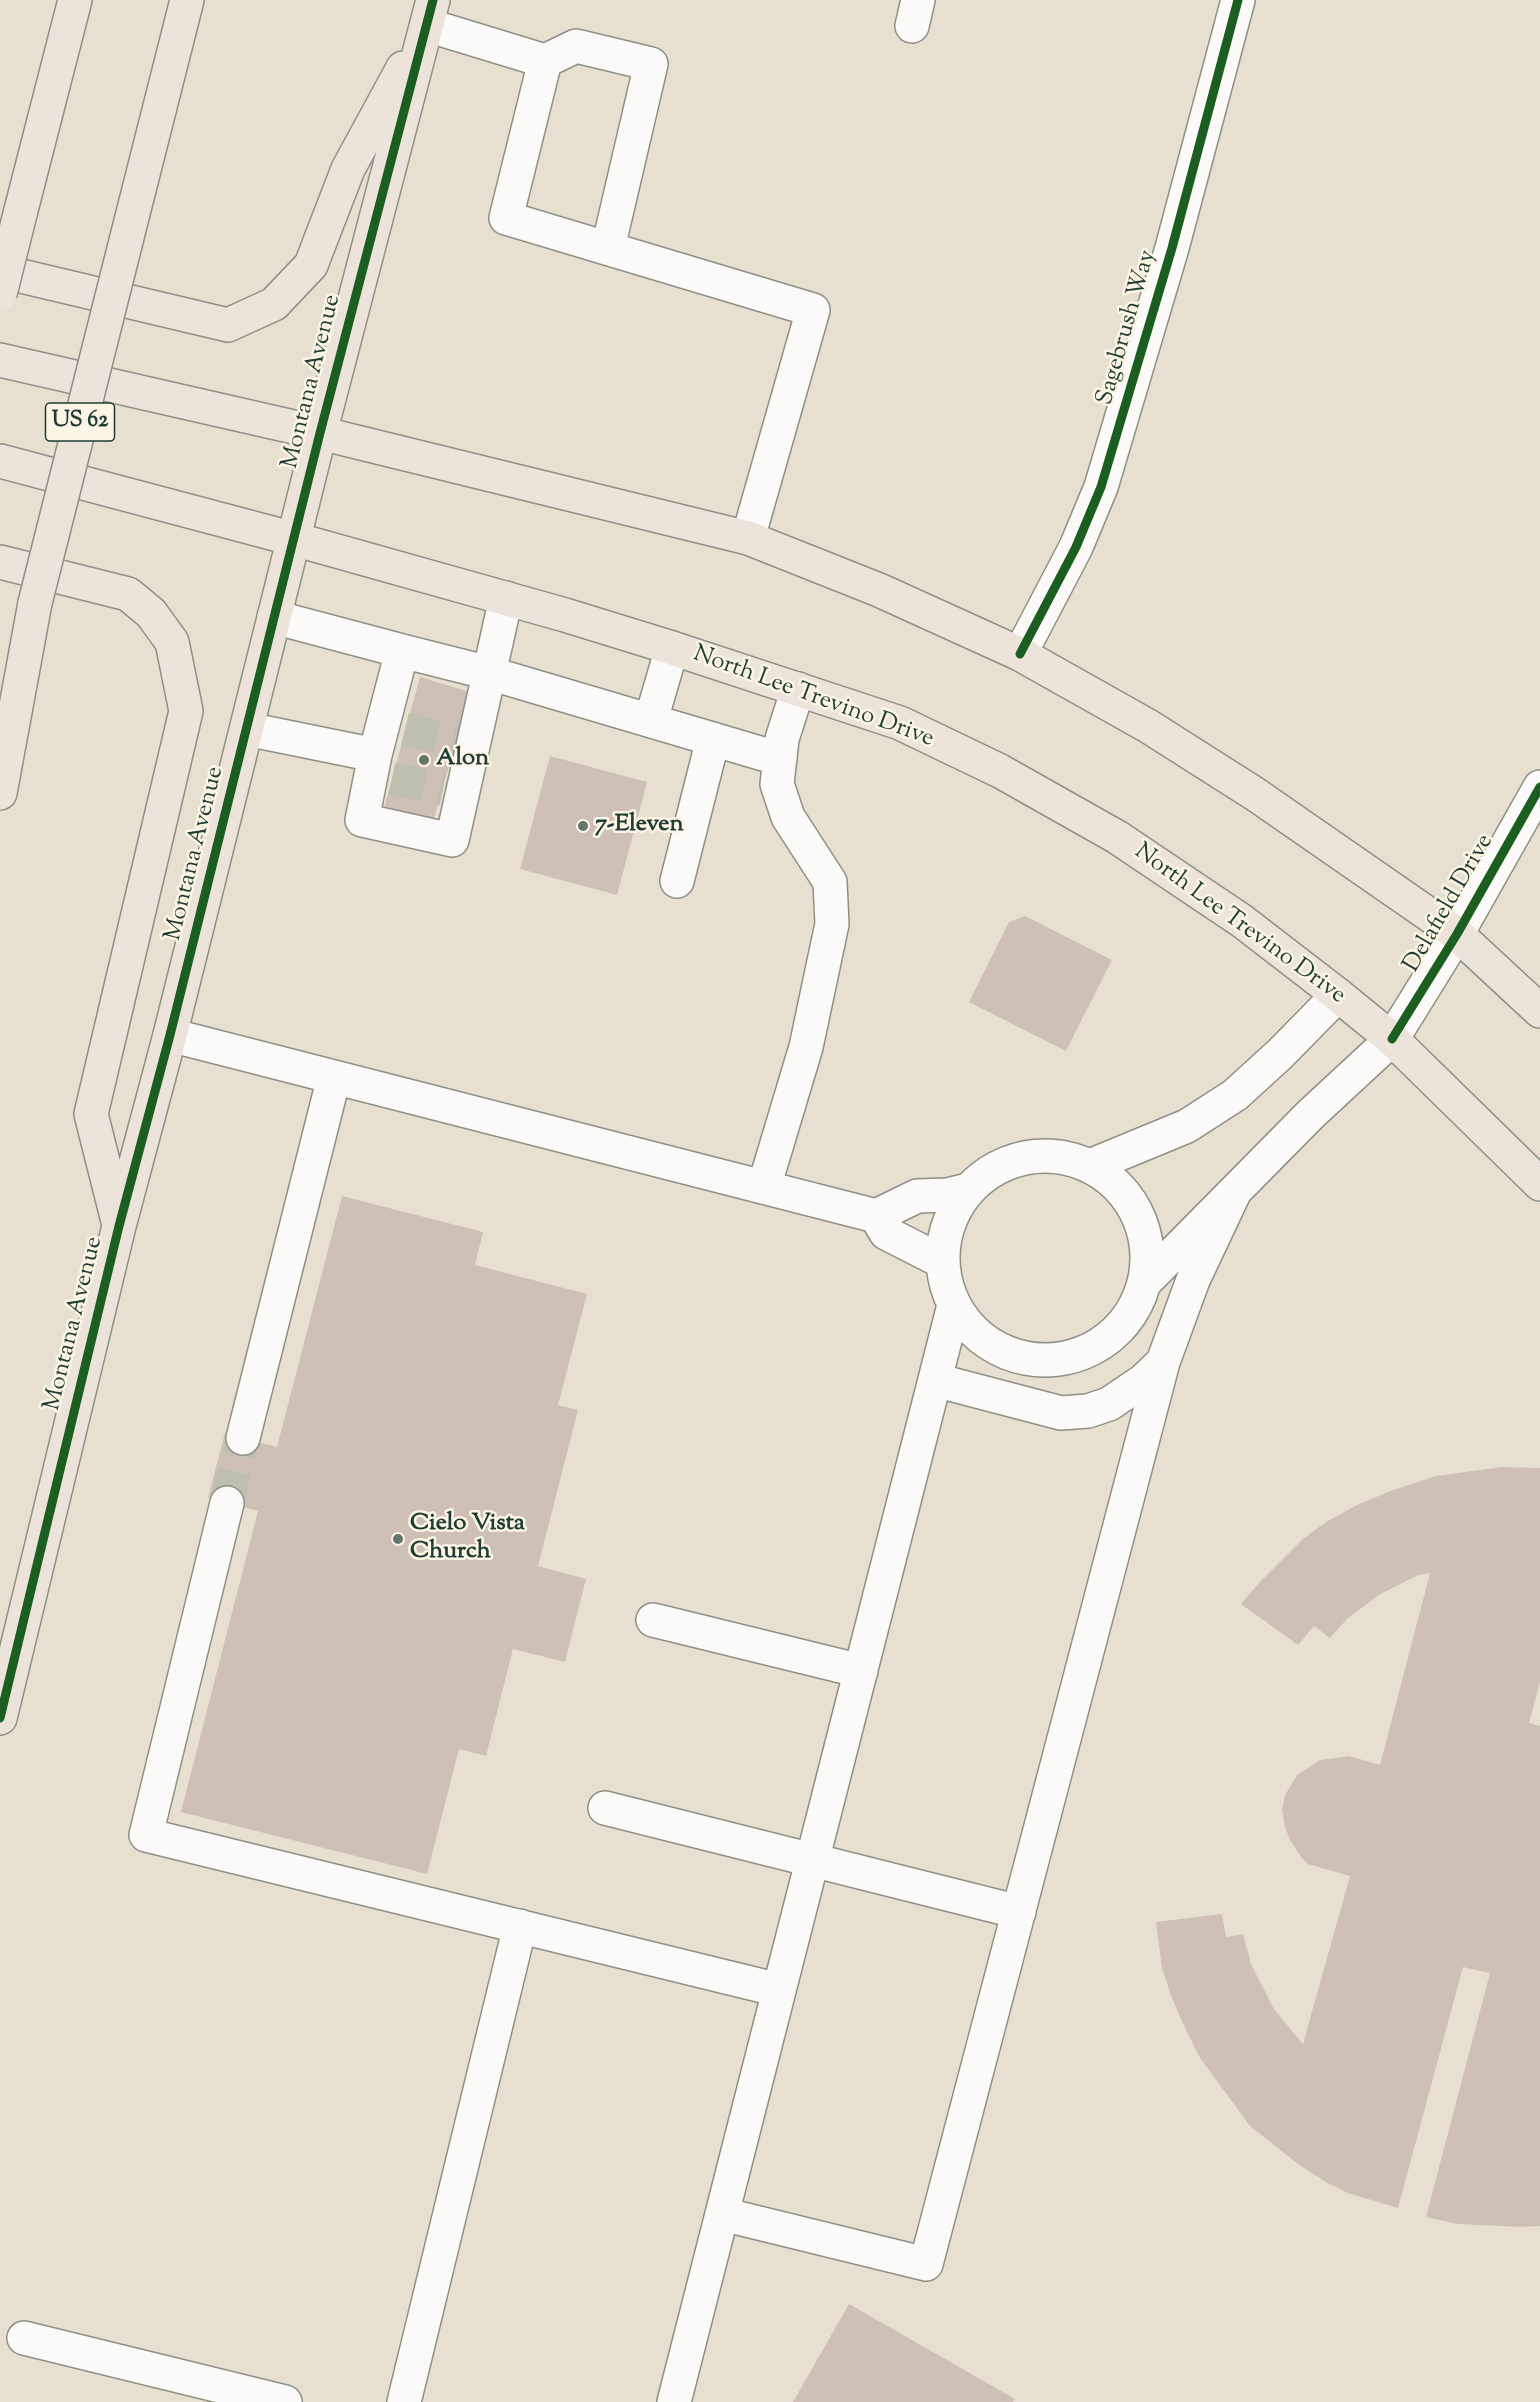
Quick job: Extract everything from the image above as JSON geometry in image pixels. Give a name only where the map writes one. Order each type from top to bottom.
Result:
[{"type":"main road","points":[[0,294],[75,0]]},
{"type":"main road","name":"US 62","points":[[0,793],[35,603],[187,0]]},
{"type":"main road","points":[[0,271],[228,325],[274,304],[311,265],[348,169],[430,12]]},
{"type":"main road","name":"Montana Avenue","points":[[0,1718],[119,1226],[170,1035],[320,433],[430,12]]},
{"type":"main road","points":[[0,360],[320,433],[748,538],[879,590],[1020,654],[1148,726],[1255,794],[1457,934],[1540,1011]]},
{"type":"main road","name":"North Lee Trevino Drive","points":[[0,461],[506,598],[672,648],[900,723],[1000,771],[1117,837],[1242,921],[1392,1039],[1540,1184]]},
{"type":"main road","points":[[0,562],[128,594],[151,613],[172,642],[186,711],[92,1114],[119,1226]]},
{"type":"street","name":"Sagebrush Way","points":[[1020,654],[1076,547],[1101,487],[1172,248],[1238,0]]},
{"type":"street","points":[[430,12],[545,61],[576,46],[651,64],[608,248]]},
{"type":"street","points":[[545,61],[506,218],[813,310],[748,538]]},
{"type":"street","points":[[402,651],[394,726],[362,820],[452,840],[452,791],[464,743],[489,673],[506,598]]},
{"type":"street","points":[[274,617],[489,673],[780,759]]},
{"type":"street","points":[[651,720],[672,648]]},
{"type":"street","points":[[764,1188],[803,1056],[832,924],[830,882],[788,817],[777,784],[782,739],[798,689]]},
{"type":"street","points":[[247,729],[379,769]]},
{"type":"street","points":[[677,880],[713,739]]},
{"type":"street","name":"Delafield Drive","points":[[1144,1282],[1311,1114],[1392,1039],[1457,934],[1540,787]]},
{"type":"street","points":[[1090,1166],[1187,1126],[1235,1095],[1280,1054],[1338,995]]},
{"type":"street","points":[[170,1035],[876,1216],[917,1196],[947,1195],[968,1190]]},
{"type":"street","points":[[243,1438],[334,1077]]},
{"type":"street","points":[[1058,1156],[1090,1166],[1118,1186],[1138,1214],[1147,1247],[1144,1282],[1132,1314],[1108,1340],[1078,1356],[1044,1362],[1010,1356],[980,1339],[957,1314],[945,1284],[942,1250],[950,1218],[968,1190],[993,1169],[1025,1157],[1058,1156]]},
{"type":"street","points":[[722,2214],[926,2264],[1163,1362],[1193,1280],[1235,1191]]},
{"type":"street","points":[[876,1216],[886,1233],[943,1262]]},
{"type":"street","points":[[674,2402],[954,1305]]},
{"type":"street","points":[[935,1380],[1061,1413],[1088,1411],[1109,1404],[1143,1381],[1163,1362]]},
{"type":"street","points":[[227,1503],[146,1835],[779,1990]]},
{"type":"street","points":[[653,1620],[861,1671]]},
{"type":"street","points":[[605,1808],[1019,1912]]},
{"type":"street","points":[[404,2402],[520,1926]]},
{"type":"street","points":[[24,2338],[285,2402]]},
{"type":"building","name":"Alon","points":[[420,677],[470,692],[433,822],[384,808]]},
{"type":"building","name":"7-Eleven","points":[[550,756],[647,782],[617,895],[520,869]]},
{"type":"building","points":[[1025,916],[1112,960],[1066,1051],[969,1002],[1009,922]]},
{"type":"building","name":"Cielo Vista Church","points":[[342,1196],[483,1232],[475,1265],[587,1294],[558,1405],[578,1410],[538,1566],[586,1579],[565,1662],[513,1649],[486,1756],[459,1749],[427,1874],[181,1812],[258,1511],[208,1498],[225,1433],[277,1447]]},
{"type":"building","points":[[1502,1467],[1540,1468],[1540,1682],[1529,1723],[1540,1726],[1540,2226],[1521,2227],[1457,2224],[1426,2217],[1490,1973],[1463,1967],[1398,2208],[1348,2193],[1326,2182],[1298,2164],[1250,2126],[1200,2058],[1185,2028],[1162,1968],[1156,1922],[1222,1914],[1226,1937],[1243,1934],[1251,1964],[1274,2009],[1303,2044],[1350,1876],[1308,1864],[1301,1857],[1285,1827],[1282,1810],[1285,1795],[1297,1775],[1320,1760],[1349,1756],[1380,1765],[1430,1573],[1418,1575],[1379,1595],[1347,1619],[1330,1638],[1314,1626],[1298,1645],[1241,1604],[1303,1539],[1326,1522],[1357,1505],[1436,1476]]},
{"type":"building","points":[[849,2304],[1015,2399],[1013,2402],[793,2402]]},
{"type":"tunnel","points":[[405,729],[456,741]]},
{"type":"tunnel","points":[[392,779],[443,789]]},
{"type":"tunnel","points":[[227,1503],[243,1438]]},
{"type":"cycle path","points":[[0,1718],[119,1226],[170,1035],[320,433],[433,0]]},
{"type":"cycle path","points":[[1020,654],[1076,547],[1101,487],[1172,248],[1238,0]]},
{"type":"cycle path","points":[[1392,1039],[1457,934],[1540,787]]},
{"type":"place","name":"Alon","points":[[424,760]]},
{"type":"place","name":"7-Eleven","points":[[583,826]]},
{"type":"place","name":"Cielo Vista Church","points":[[398,1539]]}]
